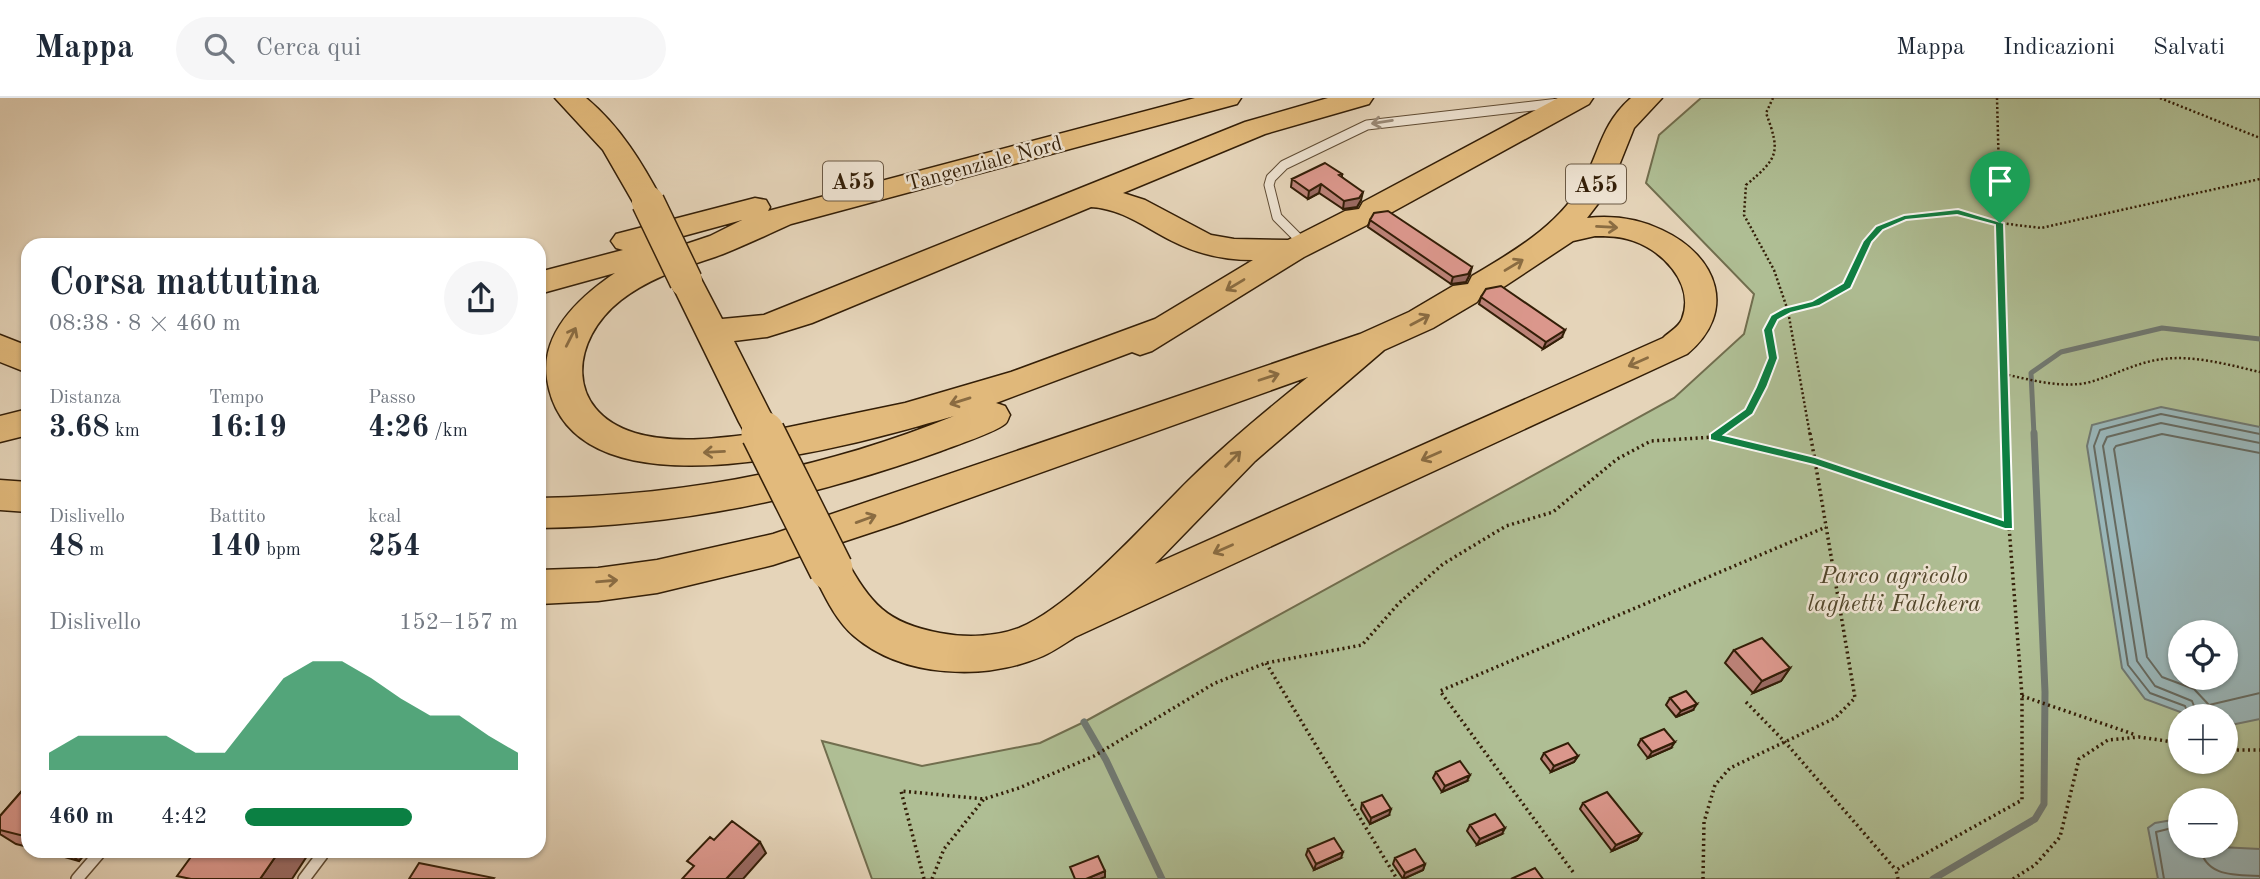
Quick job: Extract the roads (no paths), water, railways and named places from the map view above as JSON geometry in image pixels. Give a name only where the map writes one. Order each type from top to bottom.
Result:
[{"type":"highway","points":[[569,98],[603,129],[618,147],[846,597],[868,622],[892,639],[929,651],[969,655],[999,652],[1040,638],[1060,625],[1099,594],[1242,451],[1373,342]]},
{"type":"highway","name":"Tangenziale Nord","points":[[546,262],[1167,98]]},
{"type":"highway","name":"Tangenziale Nord","points":[[546,281],[1227,98]]},
{"type":"highway","points":[[707,322],[767,326],[800,315],[1255,128],[1359,98]]},
{"type":"highway","name":"A55","points":[[1544,245],[1589,197],[1620,127],[1648,98]]},
{"type":"highway","points":[[546,513],[636,509],[759,490],[836,471],[980,420],[1115,359],[1298,247],[1448,172],[1575,99]]},
{"type":"highway","points":[[1149,171],[1147,195],[1151,206],[1166,223]]},
{"type":"highway","points":[[1084,197],[1123,201],[1212,246],[1229,249],[1298,247]]},
{"type":"highway","points":[[781,217],[712,246],[649,268],[622,283],[589,310],[575,328],[566,347],[564,365],[565,386],[572,403],[584,419],[601,433],[618,441],[657,452],[735,451],[845,431],[950,404],[1029,379],[1162,328]]},
{"type":"highway","points":[[546,586],[641,578],[755,554],[832,531],[1181,406],[1373,342],[1420,320],[1475,289],[1566,232],[1591,227],[1624,228],[1653,237],[1674,251],[1699,285],[1703,307],[1698,324],[1693,332],[1675,346],[1060,625]]},
{"type":"highway","points":[[739,387],[751,361],[762,347],[800,315]]},
{"type":"highway","points":[[0,325],[20,351]]},
{"type":"highway","points":[[0,406],[21,401]]},
{"type":"highway","points":[[546,531],[638,527],[775,507],[1181,406]]},
{"type":"highway","points":[[0,429],[21,424]]},
{"type":"highway","points":[[0,495],[21,496]]},
{"type":"lane","points":[[1298,247],[1277,217],[1269,185],[1271,178],[1284,165],[1367,125],[1575,99]]},
{"type":"lane","points":[[77,879],[95,858]]},
{"type":"lane","points":[[304,879],[320,858]]},
{"type":"water","points":[[2161,407],[2260,427],[2260,719],[2238,724],[2238,704],[2168,704],[2168,708],[2145,699],[2122,668],[2087,446],[2092,425]]},
{"type":"water","points":[[2168,821],[2168,858],[2238,858],[2238,848],[2260,849],[2260,879],[2158,879],[2148,828],[2155,823]]},
{"type":"waterway","points":[[2034,435],[2031,373],[2061,352],[2162,328],[2260,339]]},
{"type":"waterway","points":[[1933,879],[2035,819],[2044,804],[2045,692],[2034,433]]},
{"type":"waterway","points":[[1084,722],[1106,760],[1162,879]]},
{"type":"park label","name":"Parco agricolo laghetti Falchera","points":[[1894,589]]}]
